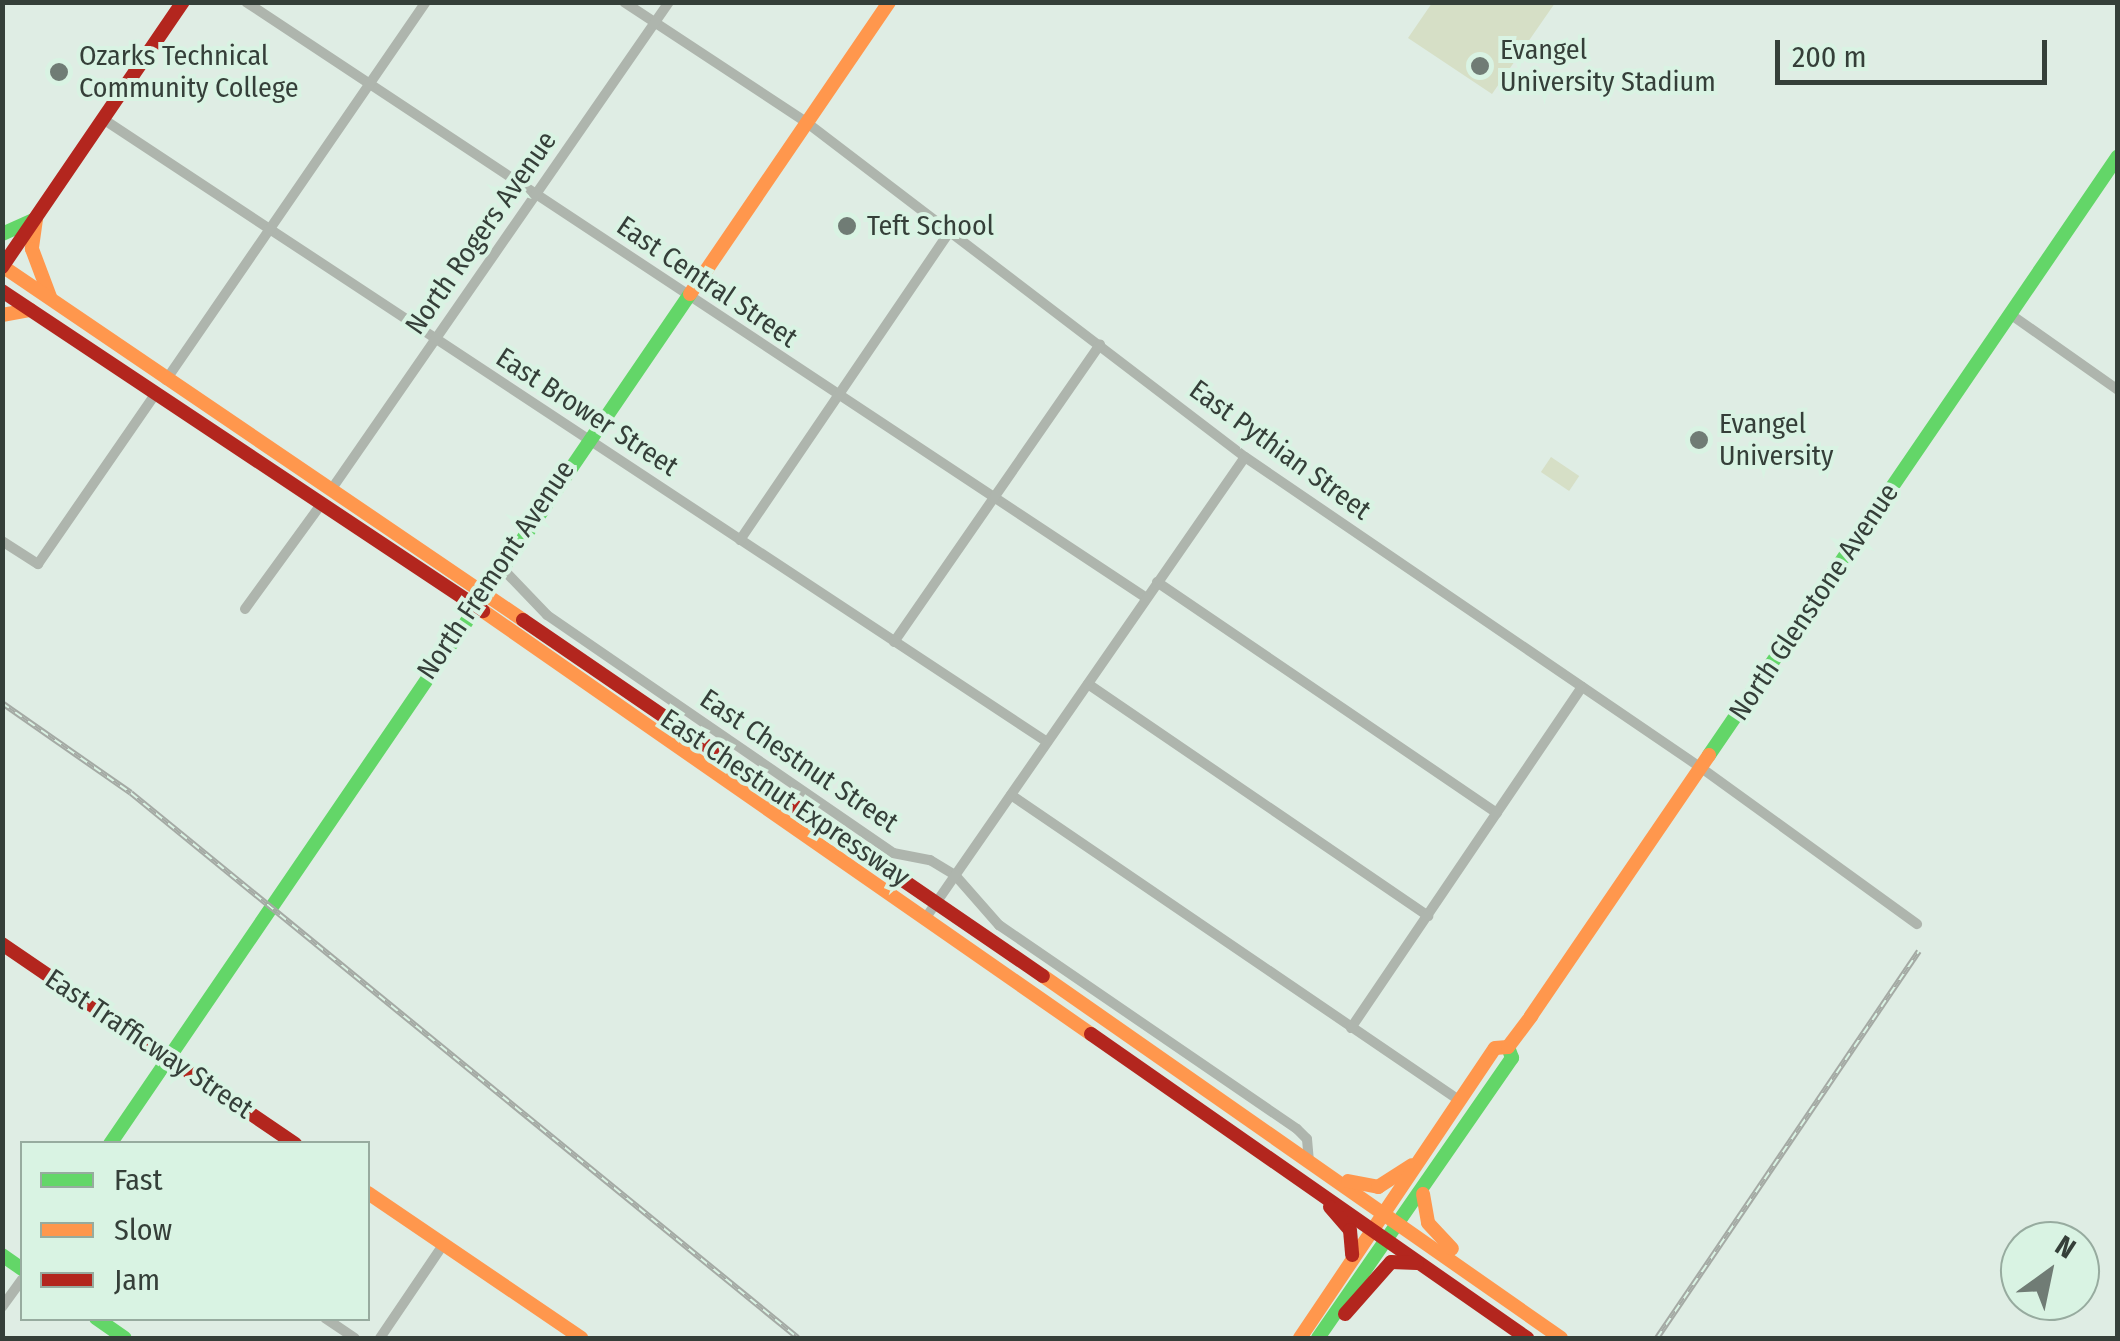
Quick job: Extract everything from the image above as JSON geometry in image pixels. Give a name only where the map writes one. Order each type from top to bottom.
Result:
[{"type":"main road","points":[[3,266],[184,2]]},
{"type":"main road","name":"North Fremont Avenue","points":[[112,1141],[587,437],[888,2]]},
{"type":"main road","name":"North Glenstone Avenue","points":[[1508,1047],[2118,156]]},
{"type":"main road","points":[[2,234],[36,220]]},
{"type":"main road","points":[[36,220],[32,249],[51,300]]},
{"type":"main road","name":"East Chestnut Expressway","points":[[3,266],[326,497]]},
{"type":"main road","name":"East Chestnut Expressway","points":[[2,291],[156,394],[326,497],[937,902],[1400,1223],[1543,1333],[1561,1338]]},
{"type":"main road","points":[[2,315],[31,310]]},
{"type":"main road","name":"East Chestnut Expressway","points":[[478,597],[1527,1338]]},
{"type":"main road","name":"East Trafficway Street","points":[[2,944],[291,1141]]},
{"type":"main road","name":"North Glenstone Avenue","points":[[1300,1338],[1495,1048],[1508,1047]]},
{"type":"main road","name":"North Glenstone Avenue","points":[[1319,1338],[1512,1058],[1508,1047]]},
{"type":"main road","points":[[1209,1113],[1228,1134],[1343,1219],[1355,1242],[1347,1266]]},
{"type":"main road","points":[[1326,1172],[1368,1188],[1415,1164]]},
{"type":"main road","points":[[1426,1185],[1421,1208],[1434,1234],[1543,1333]]},
{"type":"main road","points":[[370,1194],[581,1338]]},
{"type":"main road","points":[[1319,1338],[1391,1262],[1426,1265]]},
{"type":"main road","points":[[100,1321],[125,1338]]},
{"type":"street","name":"East Central Street","points":[[246,2],[1145,597]]},
{"type":"street","points":[[166,380],[426,2]]},
{"type":"street","name":"East Pythian Street","points":[[624,2],[806,122],[1245,458],[1700,767],[1917,924]]},
{"type":"street","name":"North Rogers Avenue","points":[[245,609],[669,2]]},
{"type":"street","name":"East Brower Street","points":[[103,119],[1047,742]]},
{"type":"street","points":[[740,540],[950,231]]},
{"type":"street","points":[[2010,314],[2118,390]]},
{"type":"street","points":[[894,642],[1100,344]]},
{"type":"street","points":[[2,541],[38,564],[156,394]]},
{"type":"street","points":[[927,916],[1245,458]]},
{"type":"street","name":"East Chestnut Street","points":[[500,565],[548,615],[878,842],[955,876],[975,890],[999,925],[1297,1129],[1307,1139],[1309,1160]]},
{"type":"street","points":[[1157,582],[1497,813]]},
{"type":"street","points":[[1088,684],[1428,916]]},
{"type":"street","points":[[1351,1028],[1582,686]]},
{"type":"street","points":[[1011,794],[1459,1100]]},
{"type":"street","points":[[380,1338],[443,1244]]},
{"type":"street","points":[[2,1308],[20,1281]]},
{"type":"street","points":[[330,1321],[355,1338]]},
{"type":"green space","name":"Evangel University Stadium","points":[[1432,2],[1555,3],[1492,94],[1408,38]]},
{"type":"green space","points":[[1551,457],[1579,476],[1569,491],[1541,472]]},
{"type":"railway","points":[[2,703],[131,793],[798,1338]]},
{"type":"railway","points":[[1657,1338],[1919,951]]},
{"type":"traffic: fast","points":[[1709,755],[2118,156]]},
{"type":"traffic: fast","points":[[2,234],[36,219]]},
{"type":"traffic: fast","points":[[112,1141],[690,294]]},
{"type":"traffic: fast","points":[[1318,1338],[1512,1058],[1508,1047]]},
{"type":"traffic: fast","points":[[2,1255],[20,1268]]},
{"type":"traffic: fast","points":[[100,1321],[125,1338]]},
{"type":"traffic: slow","points":[[690,294],[889,2]]},
{"type":"traffic: slow","points":[[36,219],[32,249],[50,297]]},
{"type":"traffic: slow","points":[[2,266],[523,620]]},
{"type":"traffic: slow","points":[[2,315],[31,310]]},
{"type":"traffic: slow","points":[[483,611],[1091,1034]]},
{"type":"traffic: slow","points":[[1300,1338],[1495,1048],[1508,1047],[1531,1016],[1709,755]]},
{"type":"traffic: slow","points":[[1043,976],[1561,1338]]},
{"type":"traffic: slow","points":[[1348,1181],[1378,1187],[1412,1165]]},
{"type":"traffic: slow","points":[[370,1194],[581,1338]]},
{"type":"traffic: slow","points":[[1423,1194],[1428,1223],[1452,1249]]},
{"type":"traffic: jam","points":[[2,267],[183,2]]},
{"type":"traffic: jam","points":[[2,291],[483,611]]},
{"type":"traffic: jam","points":[[523,620],[1043,976]]},
{"type":"traffic: jam","points":[[2,944],[291,1141]]},
{"type":"traffic: jam","points":[[1091,1034],[1527,1338]]},
{"type":"traffic: jam","points":[[1330,1207],[1350,1230],[1352,1255]]},
{"type":"traffic: jam","points":[[1345,1314],[1391,1262],[1417,1263]]},
{"type":"place","name":"Evangel University Stadium","points":[[1480,66]]},
{"type":"place","name":"Ozarks Technical Community College","points":[[59,72]]},
{"type":"place","name":"Teft School","points":[[847,226]]},
{"type":"place","name":"Evangel University","points":[[1699,440]]}]
